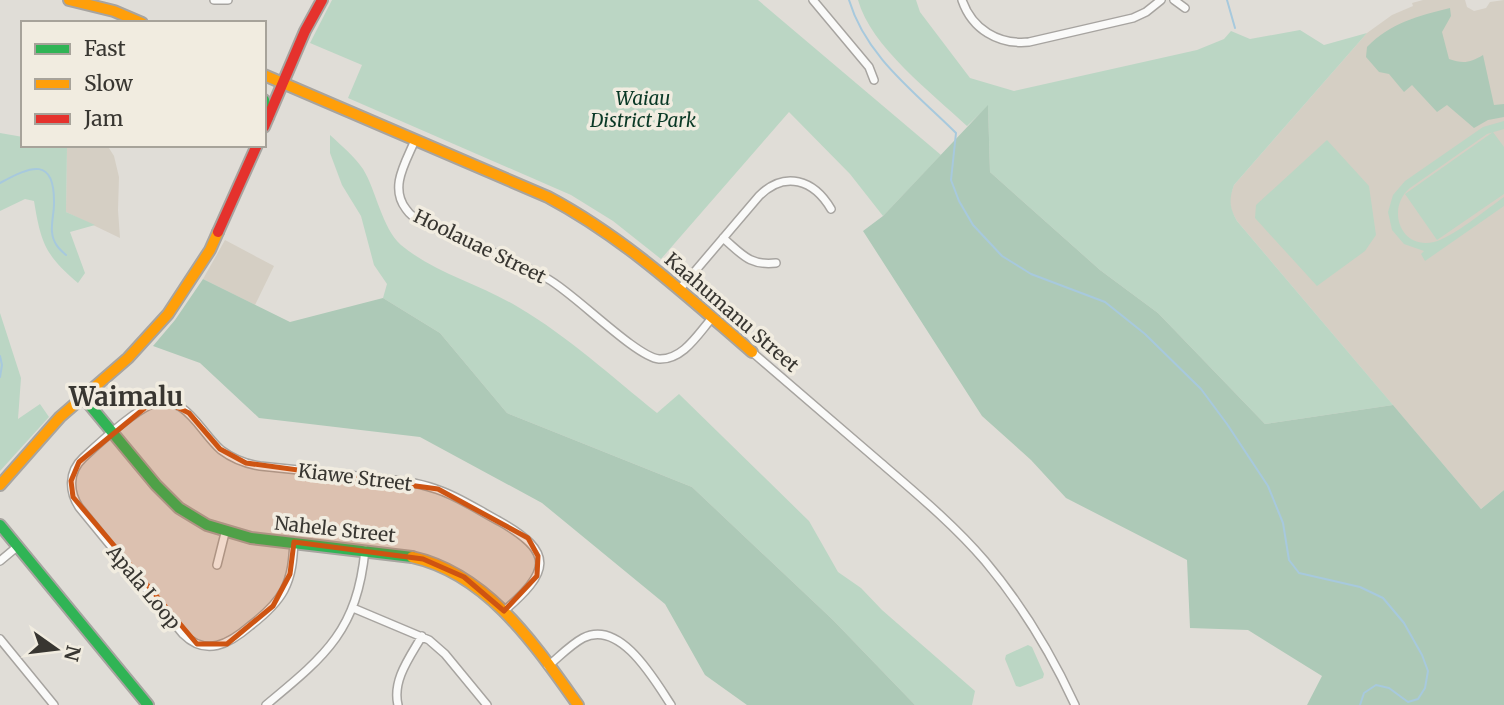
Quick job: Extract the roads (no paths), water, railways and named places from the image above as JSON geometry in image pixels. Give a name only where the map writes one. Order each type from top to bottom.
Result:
[{"type":"street","points":[[69,0],[137,21]]},
{"type":"street","points":[[214,0],[228,0]]},
{"type":"street","points":[[266,122],[305,31],[322,0]]},
{"type":"street","points":[[813,0],[869,67],[874,80]]},
{"type":"street","points":[[962,0],[971,19],[981,29],[1000,40],[1016,43],[1133,18],[1161,0]]},
{"type":"street","points":[[1174,0],[1185,8]]},
{"type":"street","name":"Kaahumanu Street","points":[[266,76],[576,211],[614,236],[934,509],[969,543],[1028,618],[1075,705]]},
{"type":"street","name":"Hoolauae Street","points":[[415,140],[400,175],[398,189],[401,203],[415,218],[519,263],[551,280],[580,300],[648,356],[665,359],[678,354],[712,318]]},
{"type":"street","points":[[0,485],[60,417],[142,344],[184,292],[215,240],[256,147]]},
{"type":"street","points":[[679,290],[764,191],[782,182],[794,181],[808,185],[824,197],[831,209]]},
{"type":"street","points":[[723,238],[752,261],[761,264],[776,263]]},
{"type":"street","name":"Nahele Street","points":[[83,397],[171,502],[193,519],[225,533],[415,557],[446,568],[477,586],[504,611],[578,705]]},
{"type":"street","name":"Kiawe Street","points":[[113,434],[146,407],[167,402],[189,413],[220,449],[246,463],[403,481],[447,493],[524,535],[536,550],[539,566],[534,582],[504,611]]},
{"type":"street","name":"Apala Loop","points":[[113,434],[79,462],[71,481],[73,497],[183,634],[193,642],[209,647],[227,644],[267,613],[279,599],[287,583],[294,542]]},
{"type":"street","points":[[0,525],[148,705]]},
{"type":"street","points":[[217,565],[225,533]]},
{"type":"street","points":[[0,561],[18,546]]},
{"type":"street","points":[[266,705],[329,649],[353,608],[360,587],[365,550]]},
{"type":"street","points":[[353,608],[422,636],[445,654],[487,705]]},
{"type":"street","points":[[548,666],[583,638],[594,634],[610,636],[625,646],[671,705]]},
{"type":"street","points":[[398,705],[396,694],[399,679],[422,636]]},
{"type":"street","points":[[0,639],[54,705]]},
{"type":"waterway","points":[[849,0],[867,39],[880,57],[956,133],[951,180],[973,225],[1002,256],[1031,274],[1105,302],[1145,334],[1201,389],[1268,486],[1283,523],[1289,560],[1299,573],[1360,587],[1383,598],[1404,623],[1428,671],[1425,688],[1418,699],[1408,702],[1389,688],[1376,685],[1364,693],[1360,705]]},
{"type":"waterway","points":[[1227,0],[1235,28]]},
{"type":"waterway","points":[[0,183],[22,172],[39,169],[46,172],[53,189],[53,236],[66,255]]},
{"type":"waterway","points":[[0,356],[0,377]]},
{"type":"district","name":"Waimalu","points":[[126,396]]},
{"type":"park label","name":"Waiau District Park","points":[[643,109]]}]
